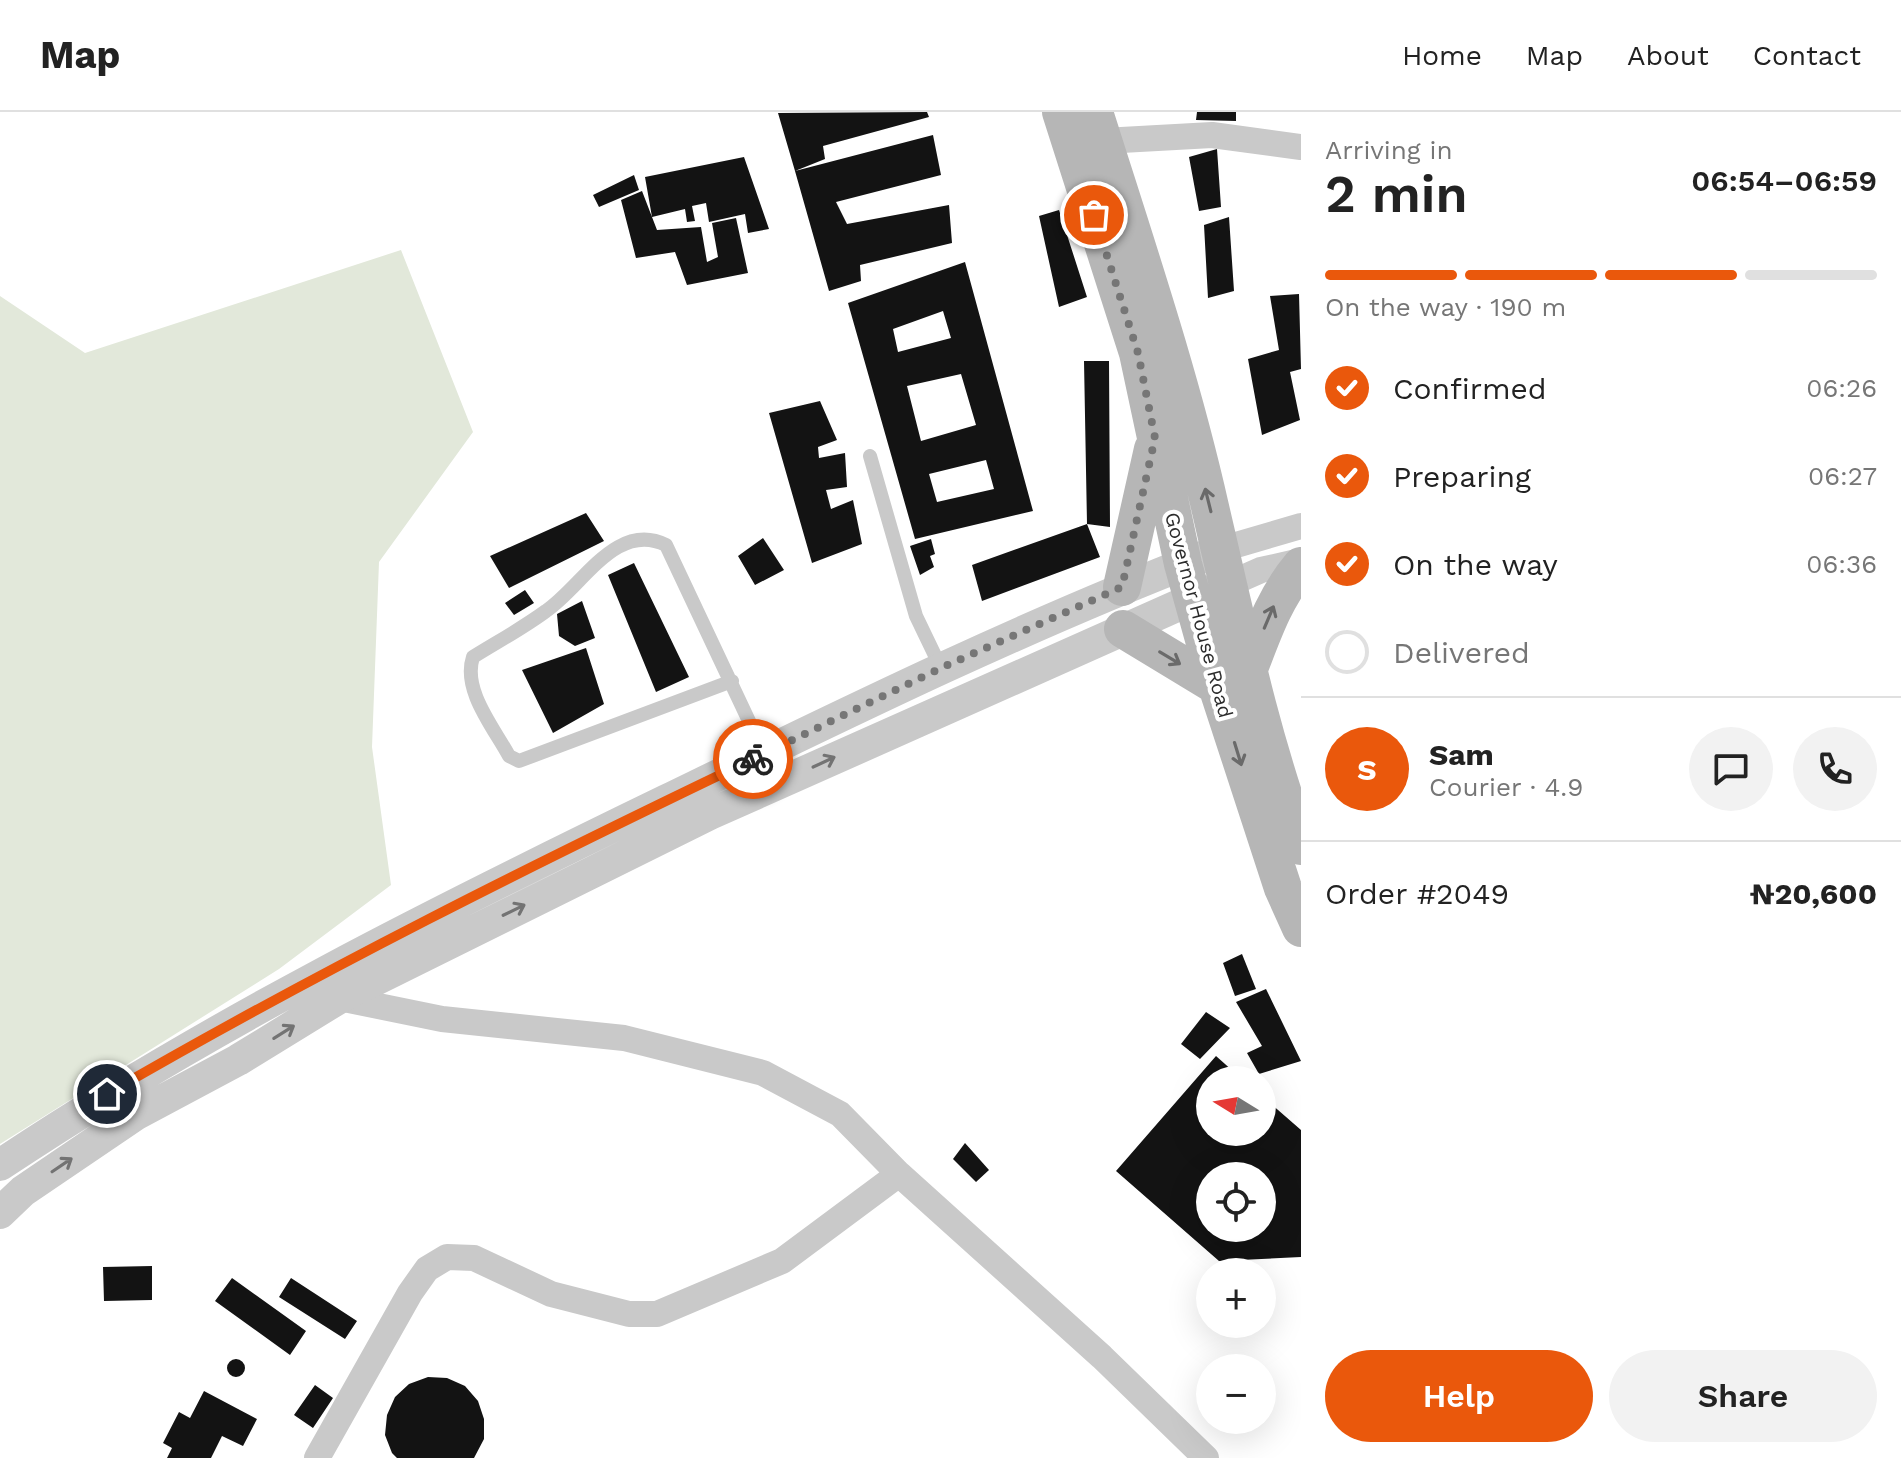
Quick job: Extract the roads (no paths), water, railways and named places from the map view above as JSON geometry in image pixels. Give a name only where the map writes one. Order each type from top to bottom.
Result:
[{"type":"main road","name":"Governor House Road","points":[[1061,112],[1138,353],[1155,438],[1206,574],[1283,888],[1301,928]]},
{"type":"main road","name":"Governor House Road","points":[[1098,127],[1163,337],[1210,506],[1206,574]]},
{"type":"main road","points":[[1122,587],[1155,438]]},
{"type":"main road","points":[[1123,629],[1232,680],[1301,563]]},
{"type":"main road","name":"Governor House Road","points":[[1232,680],[1273,770],[1301,846]]},
{"type":"street","points":[[1098,127],[1212,135],[1301,147]]},
{"type":"street","points":[[0,1213],[23,1191],[135,1115],[238,1060],[339,998],[776,784],[1123,629],[1206,574],[1301,526]]},
{"type":"street","points":[[0,1165],[107,1094],[234,1020],[378,944],[941,668],[1122,587],[1301,563]]},
{"type":"street","points":[[339,998],[442,1019],[624,1038],[763,1073],[840,1114],[899,1174],[1090,1347],[1206,1458]]},
{"type":"street","points":[[317,1458],[410,1293],[427,1269],[447,1257],[474,1258],[551,1294],[602,1308],[629,1314],[657,1314],[782,1261],[899,1174]]},
{"type":"lane","points":[[870,456],[916,616],[941,668]]},
{"type":"lane","points":[[732,681],[519,761],[509,756],[472,688],[469,670],[473,657],[548,610],[615,548],[635,539],[653,538],[666,545],[732,681],[776,784]]}]
